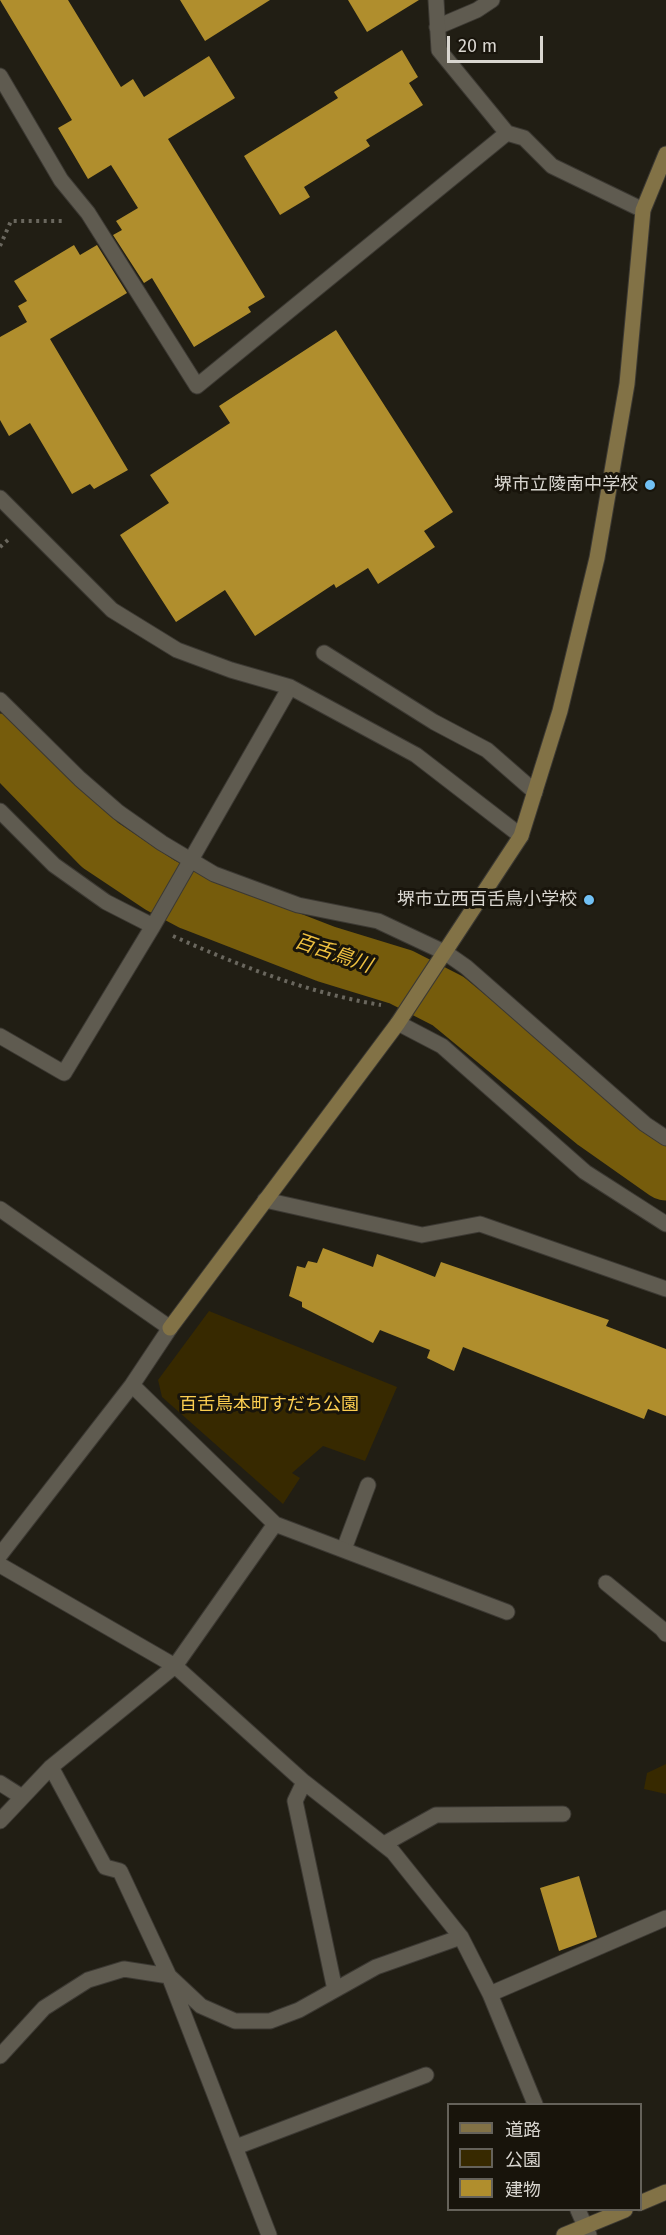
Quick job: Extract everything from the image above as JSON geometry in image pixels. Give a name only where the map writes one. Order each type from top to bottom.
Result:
[{"type":"street","points":[[436,0],[439,50],[507,133],[524,138],[552,166],[643,210]]},
{"type":"street","points":[[437,27],[477,10],[492,0]]},
{"type":"street","points":[[0,76],[62,180],[93,220],[197,386],[507,133]]},
{"type":"street","points":[[0,1555],[132,1385],[170,1328],[398,1023],[443,958],[521,836],[560,711],[601,536],[627,384],[643,210],[666,154]]},
{"type":"street","points":[[0,498],[112,610],[177,650],[231,670],[290,687],[416,755],[521,836]]},
{"type":"street","points":[[324,653],[434,722],[487,750],[535,792]]},
{"type":"street","points":[[0,1036],[64,1073],[182,877],[290,687]]},
{"type":"street","points":[[0,700],[80,779],[118,812],[191,860],[214,873],[298,905],[378,921],[443,958],[466,967],[645,1124],[666,1138]]},
{"type":"street","points":[[0,811],[54,865],[106,902],[156,920]]},
{"type":"street","points":[[398,1023],[442,1046],[585,1172],[666,1224]]},
{"type":"street","points":[[265,1200],[422,1234],[480,1224],[666,1289]]},
{"type":"street","points":[[0,1209],[170,1328]]},
{"type":"street","points":[[132,1385],[275,1524],[507,1612]]},
{"type":"street","points":[[344,1549],[368,1485]]},
{"type":"street","points":[[0,1821],[51,1767],[175,1666],[275,1524]]},
{"type":"street","points":[[0,1565],[175,1666],[304,1782],[393,1852],[461,1936],[490,1994],[535,2103]]},
{"type":"street","points":[[606,1583],[666,1634]]},
{"type":"street","points":[[51,1767],[105,1867],[120,1871],[169,1976],[269,2235]]},
{"type":"street","points":[[304,1782],[295,1801],[335,1990]]},
{"type":"street","points":[[0,1783],[22,1797]]},
{"type":"street","points":[[384,1844],[436,1815],[563,1814]]},
{"type":"street","points":[[490,1994],[666,1918]]},
{"type":"street","points":[[0,2056],[44,2008],[88,1980],[124,1968],[169,1976],[201,2007],[235,2021],[270,2021],[299,2010],[376,1967],[461,1936]]},
{"type":"street","points":[[236,2147],[426,2075]]},
{"type":"street","points":[[642,2202],[666,2192]]},
{"type":"street","points":[[578,2211],[587,2231]]},
{"type":"street","points":[[564,2235],[587,2231],[623,2211]]},
{"type":"path","points":[[0,246],[11,221],[93,220]]},
{"type":"path","points":[[156,920],[226,960],[292,984],[349,1000],[387,1007]]},
{"type":"green space","name":"百舌鳥本町すだち公園","points":[[209,1311],[397,1387],[365,1461],[323,1446],[292,1473],[300,1478],[283,1504],[162,1397],[158,1380]]},
{"type":"green space","points":[[666,1764],[666,1794],[644,1789],[647,1773]]},
{"type":"building","points":[[0,0],[68,0],[121,87],[133,79],[144,97],[209,56],[235,98],[168,139],[265,297],[248,307],[251,312],[194,347],[152,278],[144,283],[113,235],[122,230],[116,221],[138,208],[111,165],[88,179],[58,128],[72,120]]},
{"type":"building","points":[[180,0],[270,0],[205,41]]},
{"type":"building","points":[[348,0],[419,0],[367,32]]},
{"type":"building","points":[[402,50],[418,77],[409,83],[423,105],[366,140],[370,146],[304,187],[310,197],[280,215],[244,156],[338,98],[334,92]]},
{"type":"building","points":[[74,245],[80,255],[97,245],[127,293],[50,339],[128,470],[94,489],[90,484],[72,494],[30,423],[9,436],[0,420],[0,337],[27,322],[18,306],[27,301],[14,281]]},
{"type":"building","points":[[336,330],[453,512],[424,531],[435,547],[378,584],[368,568],[336,588],[334,584],[255,636],[225,590],[176,622],[120,535],[169,503],[150,475],[230,423],[219,406]]},
{"type":"building","points":[[323,1248],[373,1267],[377,1254],[435,1277],[441,1262],[609,1320],[606,1326],[666,1349],[666,1416],[648,1409],[644,1419],[463,1347],[454,1371],[427,1358],[430,1350],[380,1330],[373,1343],[302,1307],[302,1302],[289,1296],[297,1266],[305,1268],[308,1261],[317,1263]]},
{"type":"building","points":[[579,1876],[597,1937],[559,1951],[540,1888]]},
{"type":"waterway","name":"百舌鳥川","points":[[0,742],[100,845],[160,885],[192,902],[326,954],[401,977],[448,1001],[595,1122],[666,1172]]},
{"type":"place","name":"堺市立陵南中学校","points":[[650,485]]},
{"type":"place","name":"堺市立西百舌鳥小学校","points":[[589,900]]}]
